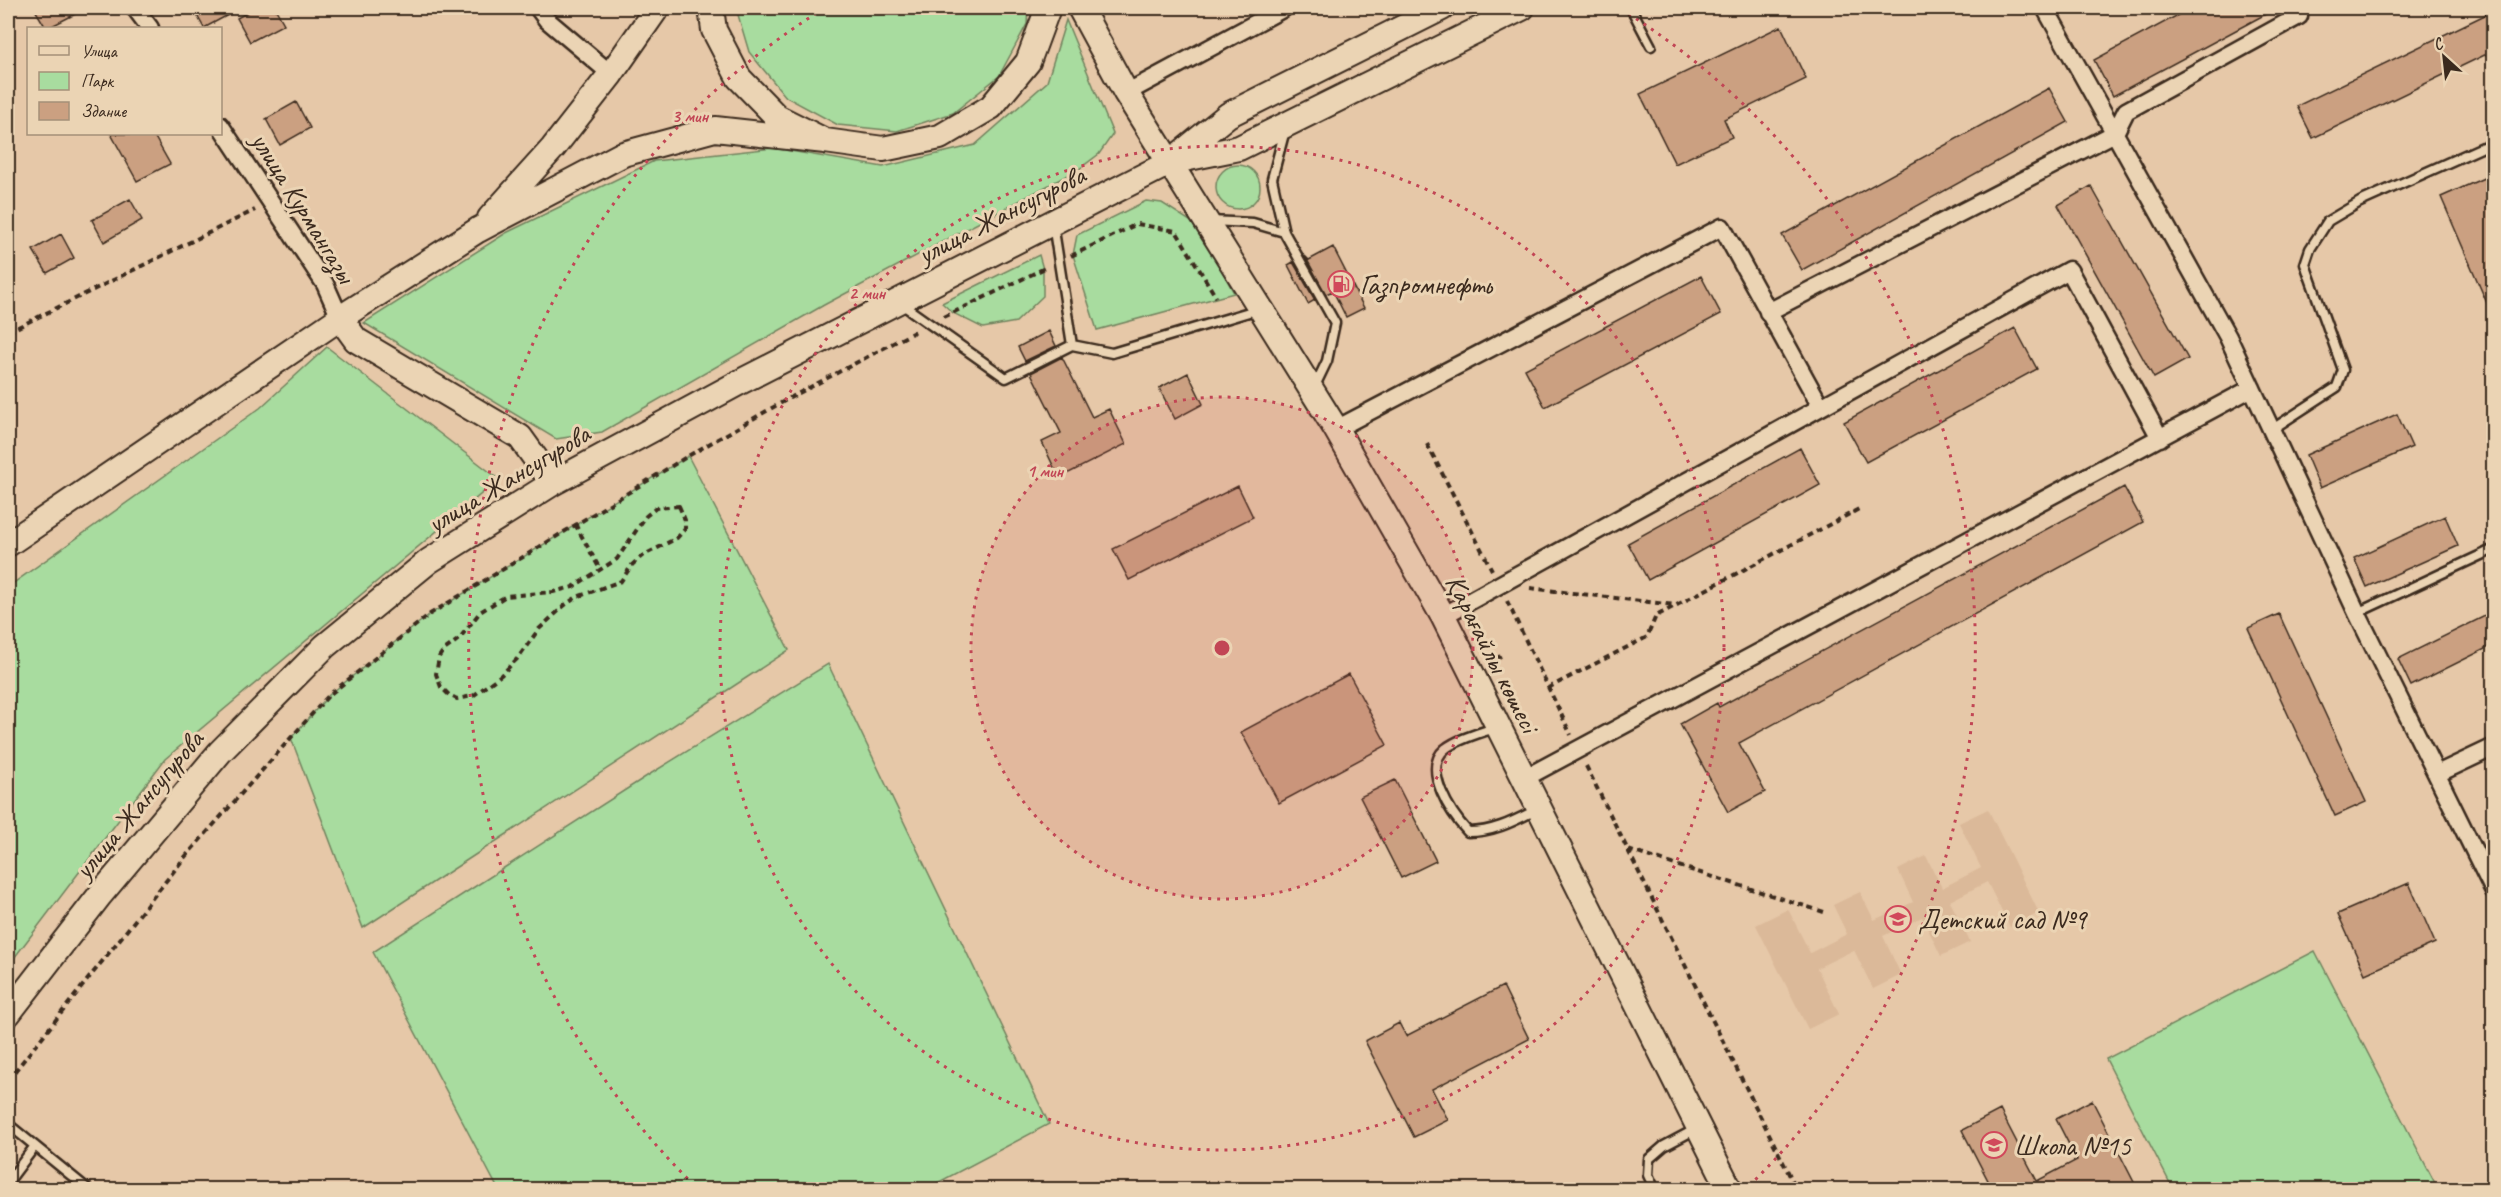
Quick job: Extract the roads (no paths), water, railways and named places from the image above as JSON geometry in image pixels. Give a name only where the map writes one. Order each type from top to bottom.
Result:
[{"type":"main road","points":[[478,231],[553,148],[611,74],[657,8]]},
{"type":"main road","points":[[711,8],[714,30],[739,78],[777,117],[825,141]]},
{"type":"main road","points":[[8,544],[340,318],[478,231],[623,154],[715,129],[883,149],[940,138],[991,107],[1028,62],[1048,8]]},
{"type":"main road","name":"Қарағайлы көшесі","points":[[1080,8],[1126,93],[1336,429],[1443,616],[1730,1190]]},
{"type":"main road","name":"улица Жансугурова","points":[[8,1014],[100,895],[220,752],[326,646],[429,561],[554,483],[744,380],[1169,163],[1228,115],[1442,8]]},
{"type":"main road","name":"улица Жансугурова","points":[[1169,163],[1239,148],[1522,8]]},
{"type":"main road","points":[[340,318],[356,340],[520,437],[554,483]]},
{"type":"street","points":[[135,8],[149,27]]},
{"type":"street","points":[[538,8],[547,20],[611,74]]},
{"type":"street","points":[[1126,93],[1284,8]]},
{"type":"street","points":[[2045,8],[2228,338],[2357,613],[2493,891]]},
{"type":"street","points":[[1768,312],[2115,133],[2126,111],[2299,16]]},
{"type":"street","name":"улица Курмангазы","points":[[222,128],[325,284],[340,318]]},
{"type":"street","points":[[1336,429],[1722,227],[1821,408]]},
{"type":"street","points":[[1443,616],[2069,270],[2160,438]]},
{"type":"street","points":[[1523,779],[2252,388]]},
{"type":"street","points":[[2437,774],[2493,747]]},
{"type":"lane","points":[[1632,8],[1651,46]]},
{"type":"lane","points":[[1287,124],[1272,179],[1284,232],[1335,323],[1327,361],[1312,391]]},
{"type":"lane","points":[[2271,430],[2337,387],[2343,370],[2305,264],[2310,249],[2328,221],[2360,202],[2483,147],[2493,147]]},
{"type":"lane","points":[[1206,221],[1253,224],[1284,232]]},
{"type":"lane","points":[[1053,222],[1072,345]]},
{"type":"lane","points":[[897,301],[1006,378],[1072,345],[1112,353],[1261,309]]},
{"type":"lane","points":[[2357,613],[2493,549]]},
{"type":"lane","points":[[1498,727],[1452,745],[1443,751],[1436,764],[1437,780],[1456,819],[1468,832],[1483,832],[1502,827],[1539,808]]},
{"type":"lane","points":[[8,1124],[89,1190]]},
{"type":"lane","points":[[1655,1190],[1647,1175],[1649,1159],[1665,1146],[1699,1127]]},
{"type":"lane","points":[[8,1182],[35,1146]]},
{"type":"place","name":"Газпромнефть","points":[[1341,284]]},
{"type":"place","name":"Детский сад №9","points":[[1898,919]]},
{"type":"place","name":"Школа №15","points":[[1994,1145]]}]
